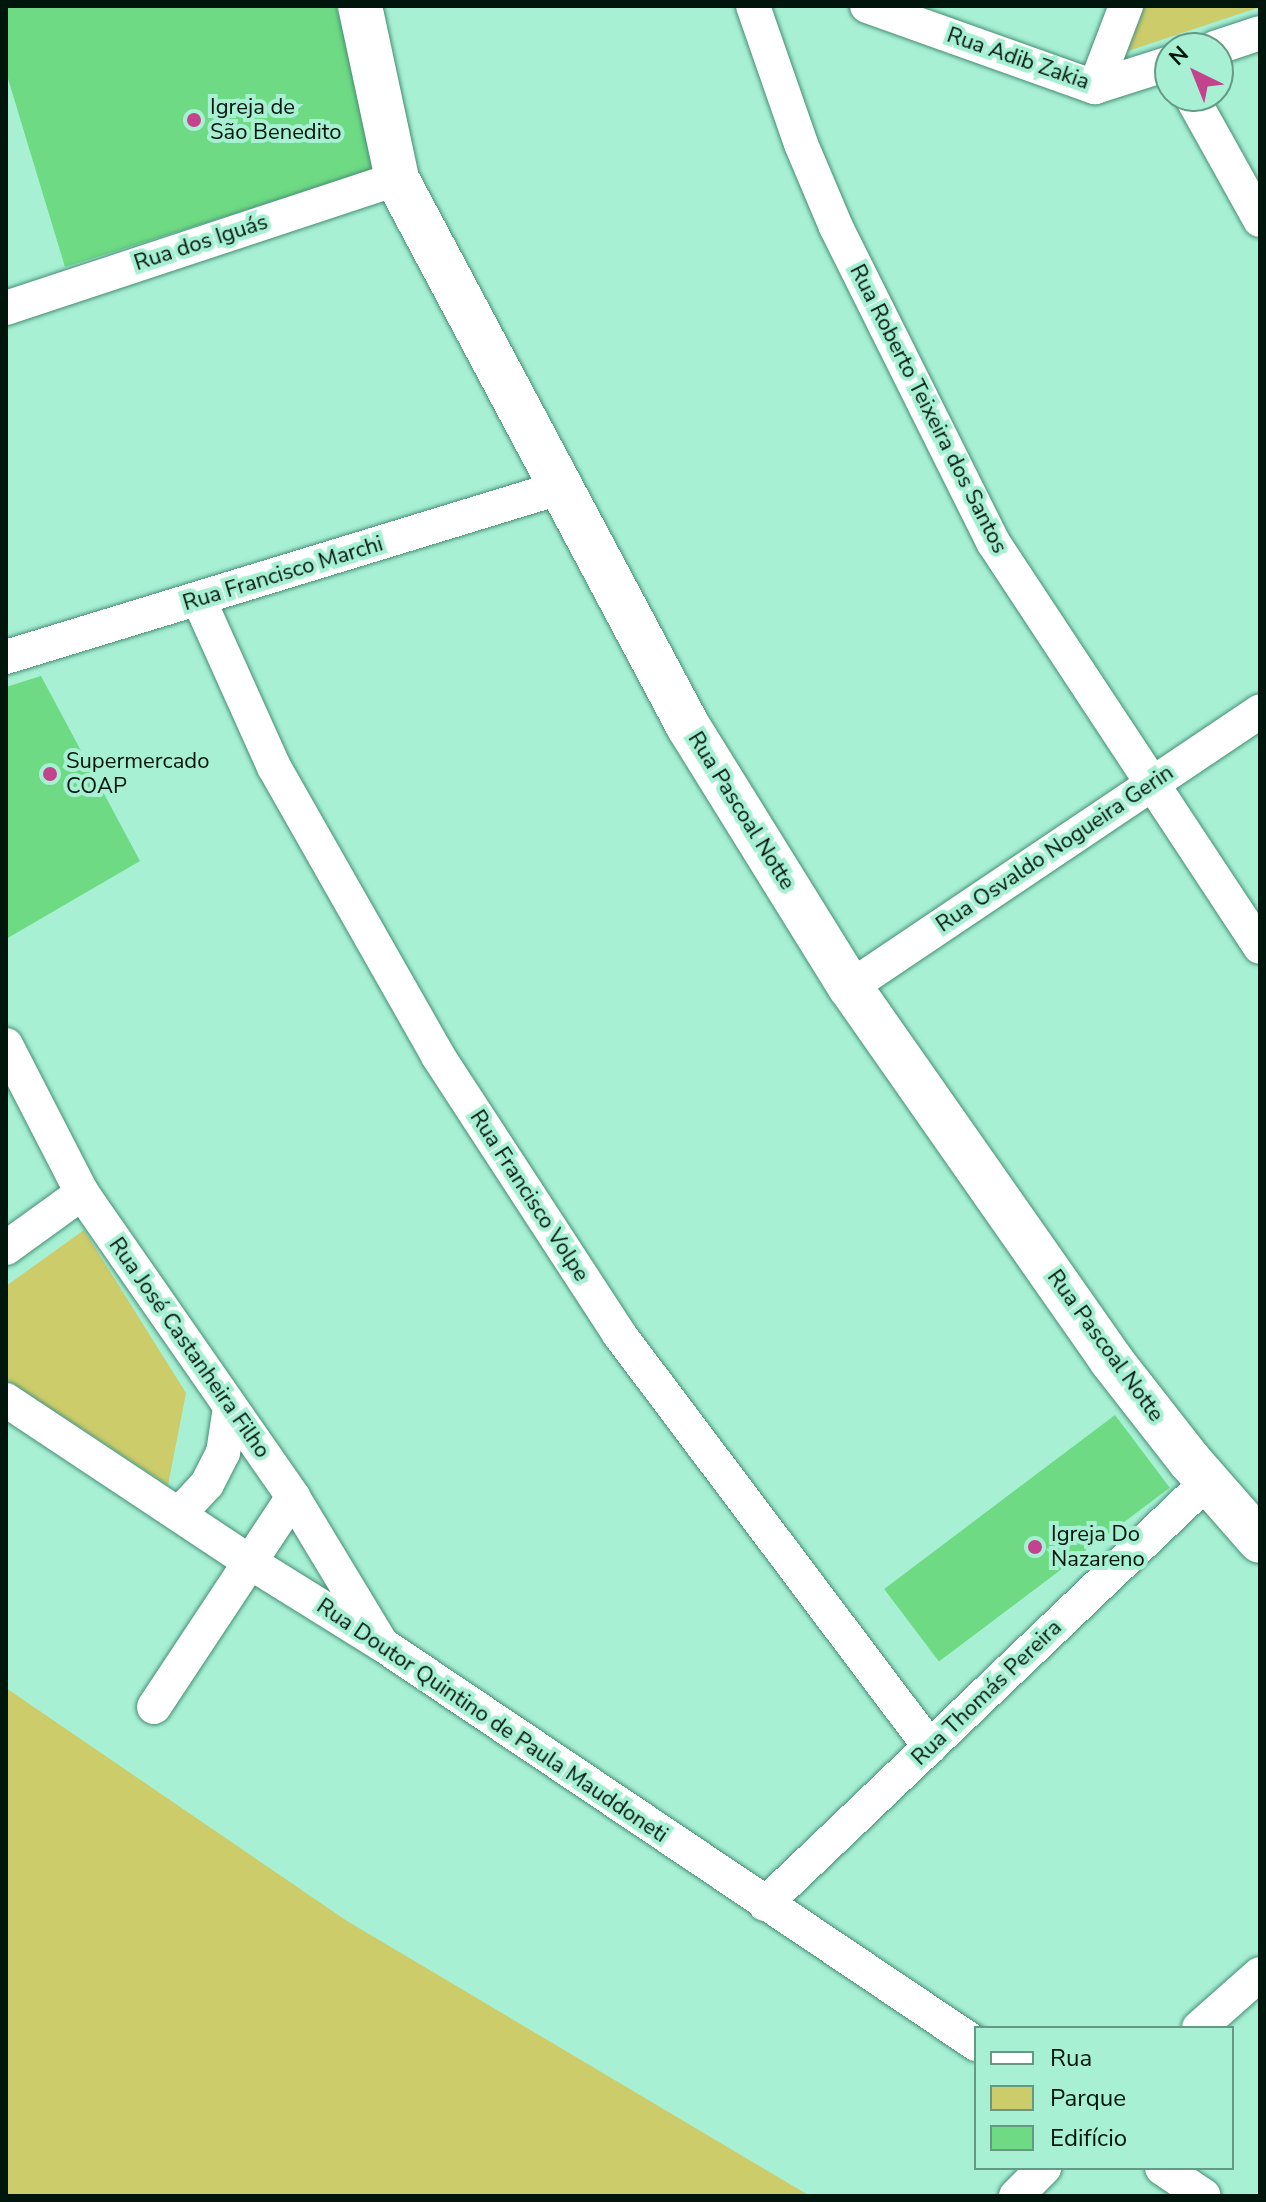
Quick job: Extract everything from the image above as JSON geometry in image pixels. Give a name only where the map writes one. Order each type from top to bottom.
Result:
[{"type":"street","name":"Rua Pascoal Notte","points":[[360,6],[397,179],[688,726],[850,987],[1111,1360],[1260,1541]]},
{"type":"street","name":"Rua Roberto Teixeira dos Santos","points":[[753,6],[801,144],[836,227],[993,542],[1260,947]]},
{"type":"street","points":[[1095,87],[1126,6]]},
{"type":"street","name":"Rua Adib Zakia","points":[[877,8],[1095,87],[1154,68]]},
{"type":"street","points":[[1234,42],[1260,33]]},
{"type":"street","points":[[1200,112],[1260,220]]},
{"type":"street","name":"Rua dos Iguás","points":[[6,308],[397,179]]},
{"type":"street","name":"Rua Francisco Marchi","points":[[6,657],[559,488]]},
{"type":"street","name":"Rua Francisco Volpe","points":[[199,600],[274,767],[438,1056],[619,1334],[930,1747]]},
{"type":"street","name":"Rua Osvaldo Nogueira Gerin","points":[[850,987],[1260,711]]},
{"type":"street","name":"Rua José Castanheira Filho","points":[[6,1045],[82,1193],[293,1497],[383,1645]]},
{"type":"street","points":[[6,1248],[82,1193]]},
{"type":"street","name":"Rua Doutor Quintino de Paula Mauddoneti","points":[[6,1400],[248,1561],[383,1645],[974,2043]]},
{"type":"street","points":[[179,1514],[207,1484],[223,1453],[230,1407]]},
{"type":"street","name":"Rua Thomás Pereira","points":[[765,1904],[1208,1481]]},
{"type":"street","points":[[154,1707],[293,1497]]},
{"type":"street","points":[[1201,2026],[1260,1974]]},
{"type":"street","points":[[1016,2196],[1042,2170]]},
{"type":"street","points":[[1165,2170],[1204,2196]]},
{"type":"green space","points":[[1145,6],[1260,6],[1185,32],[1154,32],[1154,42],[1128,51]]},
{"type":"green space","points":[[84,1230],[186,1393],[168,1485],[6,1379],[6,1286]]},
{"type":"green space","points":[[6,1688],[347,1921],[810,2196],[6,2196]]},
{"type":"building","name":"Igreja de São Benedito","points":[[6,6],[336,6],[380,168],[65,267],[6,72]]},
{"type":"building","name":"Supermercado COAP","points":[[41,676],[140,861],[6,939],[6,687]]},
{"type":"building","name":"Igreja Do Nazareno","points":[[1115,1415],[1170,1488],[939,1662],[884,1589]]},
{"type":"place","name":"Igreja de São Benedito","points":[[194,120]]},
{"type":"place","name":"Supermercado COAP","points":[[50,774]]},
{"type":"place","name":"Igreja Do Nazareno","points":[[1035,1547]]}]
